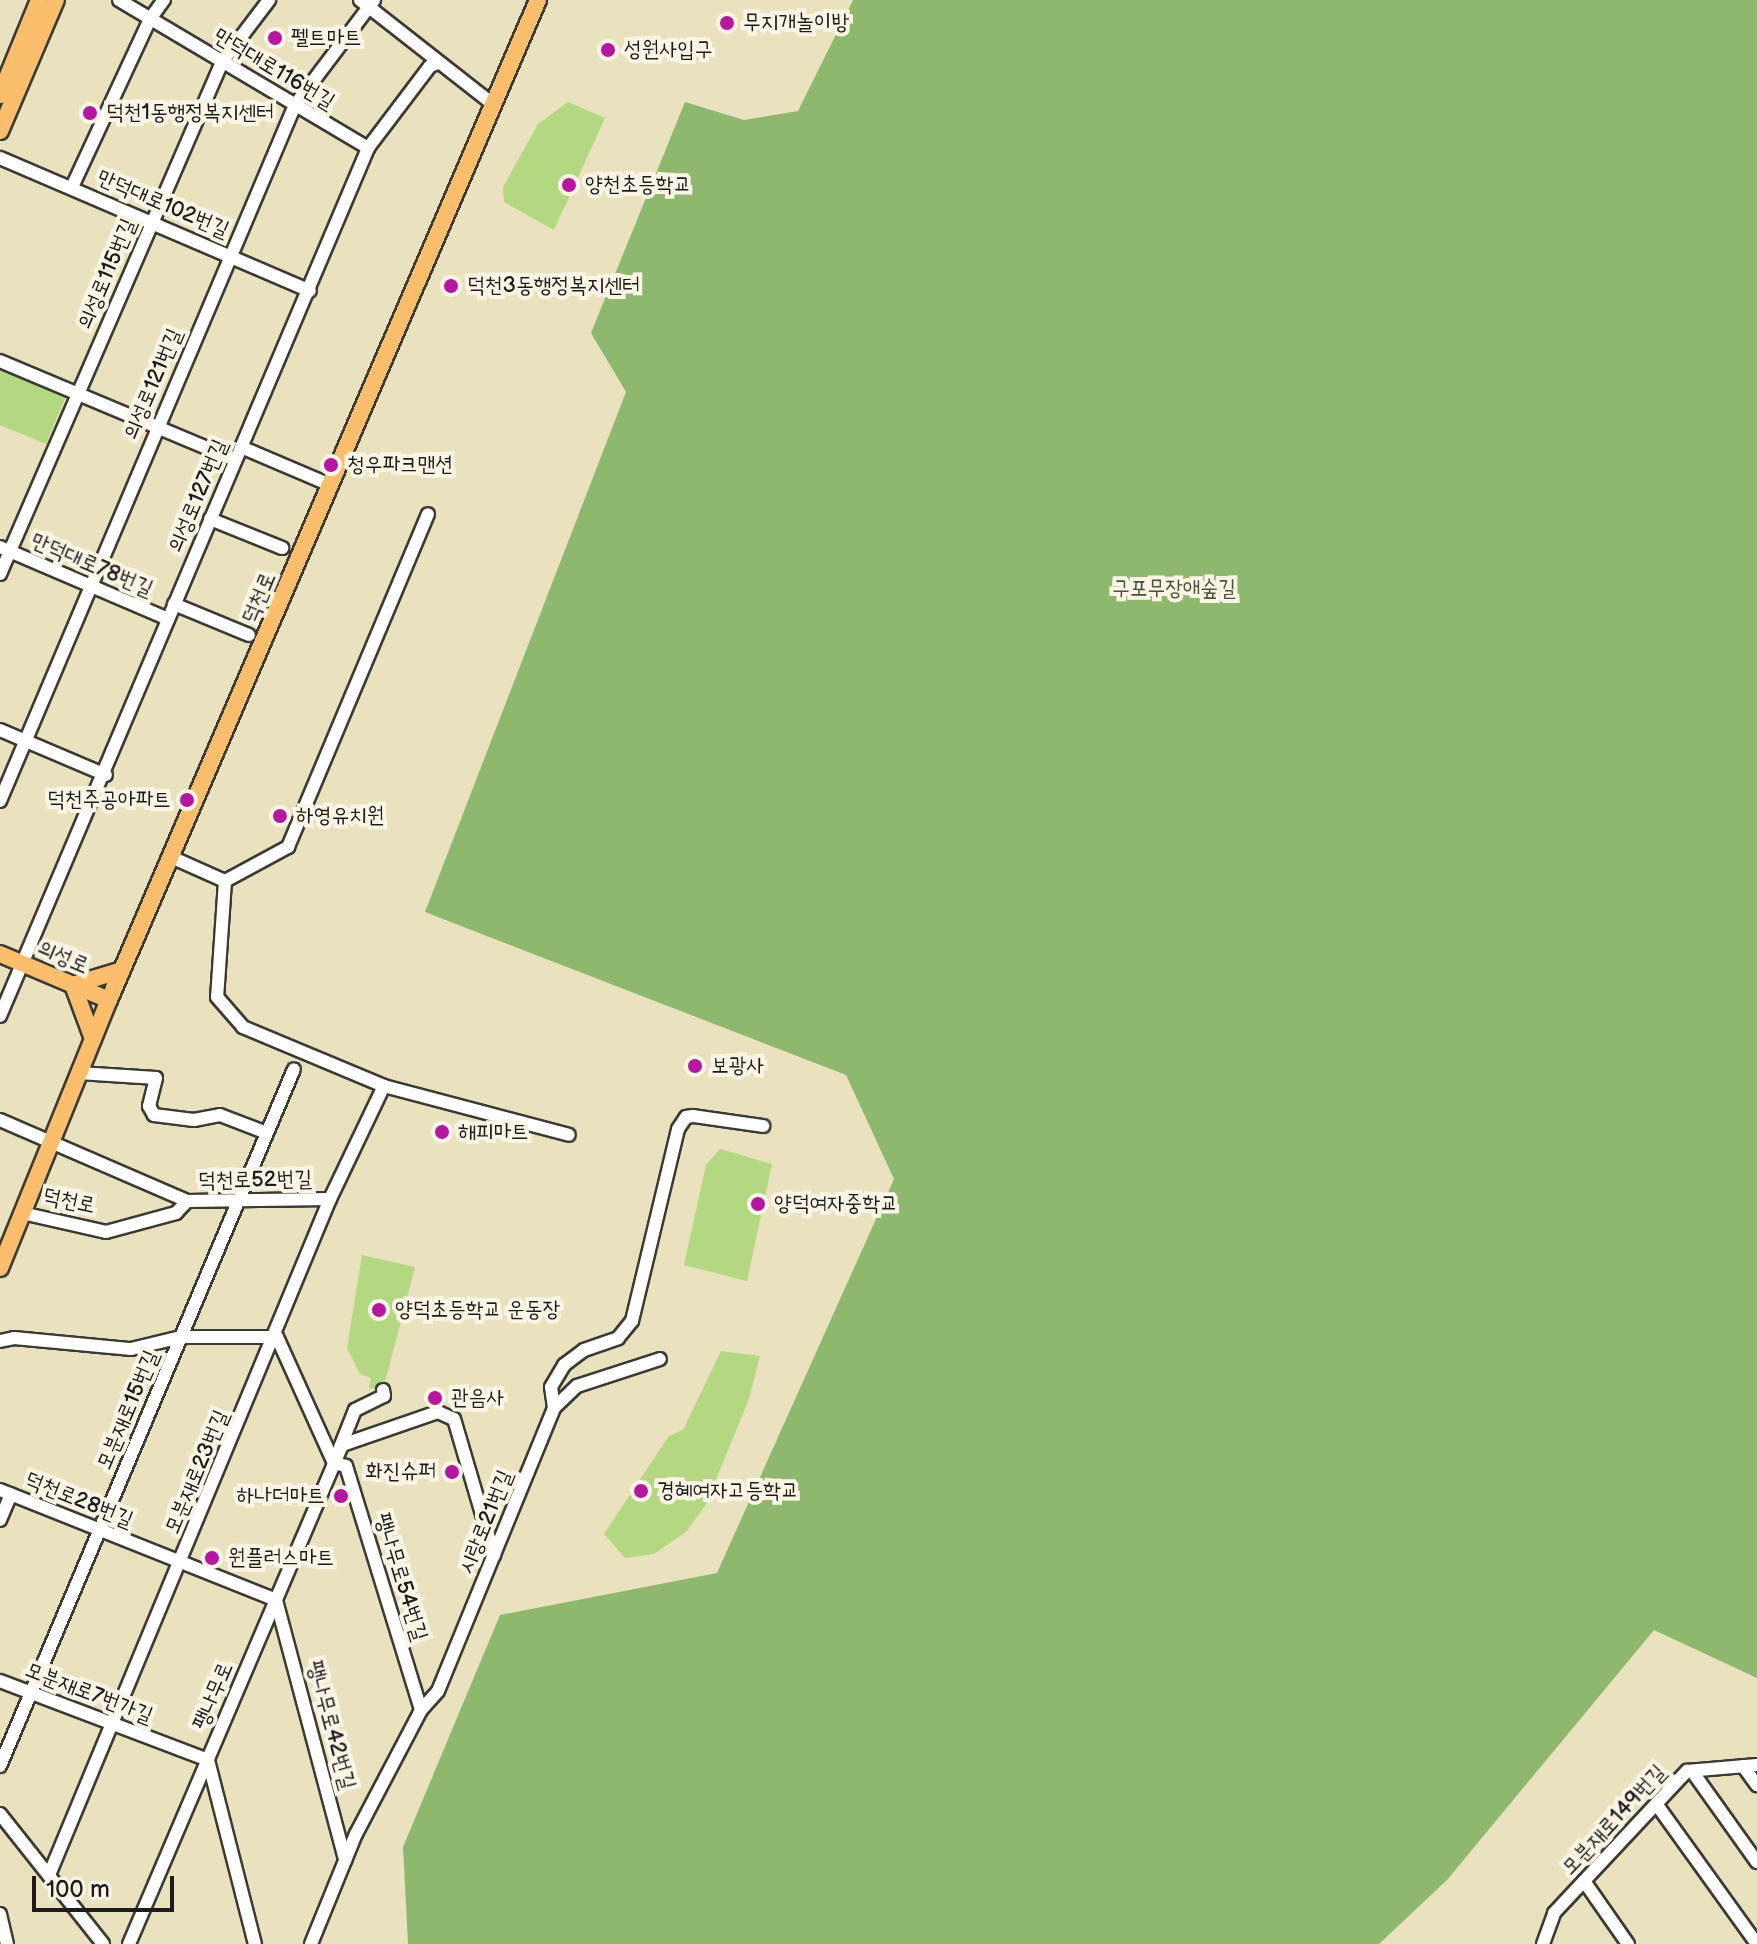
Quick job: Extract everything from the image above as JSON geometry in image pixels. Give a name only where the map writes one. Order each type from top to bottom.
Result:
[{"type":"main road","points":[[0,131],[16,56],[39,0]]},
{"type":"main road","points":[[7,97],[56,0]]},
{"type":"main road","name":"덕천로","points":[[0,1268],[49,1141],[490,102],[538,0]]},
{"type":"main road","name":"의성로","points":[[0,954],[109,1000]]},
{"type":"main road","points":[[93,1039],[73,985],[122,970]]},
{"type":"street","name":"만덕대로116번길","points":[[119,0],[368,148]]},
{"type":"street","points":[[72,187],[150,19],[164,0]]},
{"type":"street","name":"의성로115번길","points":[[0,574],[5,549],[78,394],[222,62],[269,0]]},
{"type":"street","points":[[367,2],[438,63],[490,102]]},
{"type":"street","name":"의성로121번길","points":[[0,801],[229,254],[295,105],[367,2]]},
{"type":"street","name":"의성로127번길","points":[[0,1016],[106,775],[174,604],[310,291],[368,148],[430,66],[438,63]]},
{"type":"street","name":"만덕대로102번길","points":[[0,158],[310,291]]},
{"type":"street","points":[[0,361],[235,460]]},
{"type":"street","points":[[241,447],[330,485]]},
{"type":"street","points":[[225,881],[288,847],[428,514]]},
{"type":"street","points":[[210,519],[282,548]]},
{"type":"street","name":"만덕대로78번길","points":[[5,549],[168,619]]},
{"type":"street","points":[[174,604],[249,635]]},
{"type":"street","points":[[0,730],[106,775]]},
{"type":"street","points":[[171,857],[225,881]]},
{"type":"street","points":[[225,881],[217,997],[227,1014],[243,1027],[384,1086],[569,1135]]},
{"type":"street","name":"모분재로15번길","points":[[0,1766],[294,1069]]},
{"type":"street","points":[[79,1073],[156,1078],[149,1106],[154,1115],[194,1120],[220,1115],[267,1133]]},
{"type":"street","name":"모분재로23번길","points":[[49,1875],[277,1337],[330,1199],[384,1086]]},
{"type":"street","name":"시랑로21번길","points":[[311,1944],[345,1860],[421,1710],[438,1691],[554,1408],[551,1387],[564,1365],[584,1350],[618,1338],[632,1321],[678,1129],[686,1117],[693,1116],[763,1126]]},
{"type":"street","name":"덕천로52번길","points":[[0,1120],[187,1201],[330,1199]]},
{"type":"street","name":"덕천로","points":[[22,1213],[106,1232],[176,1213],[187,1201]]},
{"type":"street","points":[[0,1341],[14,1338],[131,1349],[181,1337],[277,1337],[334,1463]]},
{"type":"street","points":[[554,1408],[577,1386],[660,1359]]},
{"type":"street","name":"팽나무로","points":[[334,1463],[355,1410],[384,1396],[383,1390]]},
{"type":"street","name":"팽나무로","points":[[129,1944],[342,1445],[438,1412],[454,1419],[494,1555]]},
{"type":"street","name":"팽나무로54번길","points":[[334,1463],[346,1466],[421,1710]]},
{"type":"street","points":[[0,1520],[5,1492]]},
{"type":"street","name":"덕천로28번길","points":[[5,1492],[276,1600]]},
{"type":"street","name":"팽나무로42번길","points":[[276,1600],[345,1860]]},
{"type":"street","name":"모분재로7번가길","points":[[0,1681],[208,1760]]},
{"type":"street","points":[[208,1760],[255,1944]]},
{"type":"street","points":[[1750,1765],[1757,1785]]},
{"type":"street","name":"모분재로149번길","points":[[1543,1944],[1554,1913],[1692,1771],[1750,1765]]},
{"type":"street","points":[[1692,1771],[1757,1862]]},
{"type":"street","points":[[1657,1805],[1754,1935]]},
{"type":"street","points":[[0,1814],[103,1944]]},
{"type":"street","points":[[1584,1881],[1628,1944]]},
{"type":"street","points":[[0,1914],[7,1944]]},
{"type":"green space","name":"구포무장애숲길","points":[[853,0],[1757,0],[1757,1678],[1654,1630],[1447,1880],[1379,1944],[408,1944],[403,1847],[500,1615],[717,1573],[894,1179],[846,1075],[425,912],[626,392],[591,333],[685,102],[744,120],[798,111]]},
{"type":"green space","points":[[568,102],[605,118],[554,230],[504,202],[503,187],[538,124]]},
{"type":"green space","points":[[0,368],[66,396],[46,444],[0,425]]},
{"type":"green space","points":[[720,1149],[772,1164],[747,1281],[684,1265],[706,1165]]},
{"type":"green space","name":"양덕초등학교 운동장","points":[[362,1255],[415,1267],[383,1390],[369,1388],[371,1378],[360,1374],[347,1348]]},
{"type":"green space","points":[[721,1351],[760,1356],[749,1399],[705,1506],[686,1532],[654,1554],[625,1558],[604,1534],[669,1436],[683,1430]]},
{"type":"place","name":"무지개놀이방","points":[[727,23]]},
{"type":"place","name":"펠트마트","points":[[275,38]]},
{"type":"place","name":"성원사입구","points":[[608,50]]},
{"type":"place","name":"덕천1동행정복지센터","points":[[90,113]]},
{"type":"place","name":"양천초등학교","points":[[569,185]]},
{"type":"place","name":"덕천3동행정복지센터","points":[[451,286]]},
{"type":"place","name":"청우파크맨션","points":[[331,465]]},
{"type":"place","name":"덕천주공아파트","points":[[187,800]]},
{"type":"place","name":"하영유치원","points":[[280,816]]},
{"type":"place","name":"보광사","points":[[695,1066]]},
{"type":"place","name":"해피마트","points":[[442,1132]]},
{"type":"place","name":"양덕여자중학교","points":[[758,1204]]},
{"type":"place","name":"양덕초등학교 운동장","points":[[379,1310]]},
{"type":"place","name":"관음사","points":[[435,1398]]},
{"type":"place","name":"화진슈퍼","points":[[452,1472]]},
{"type":"place","name":"경혜여자고등학교","points":[[641,1491]]},
{"type":"place","name":"하나더마트","points":[[341,1496]]},
{"type":"place","name":"원플러스마트","points":[[212,1558]]}]
